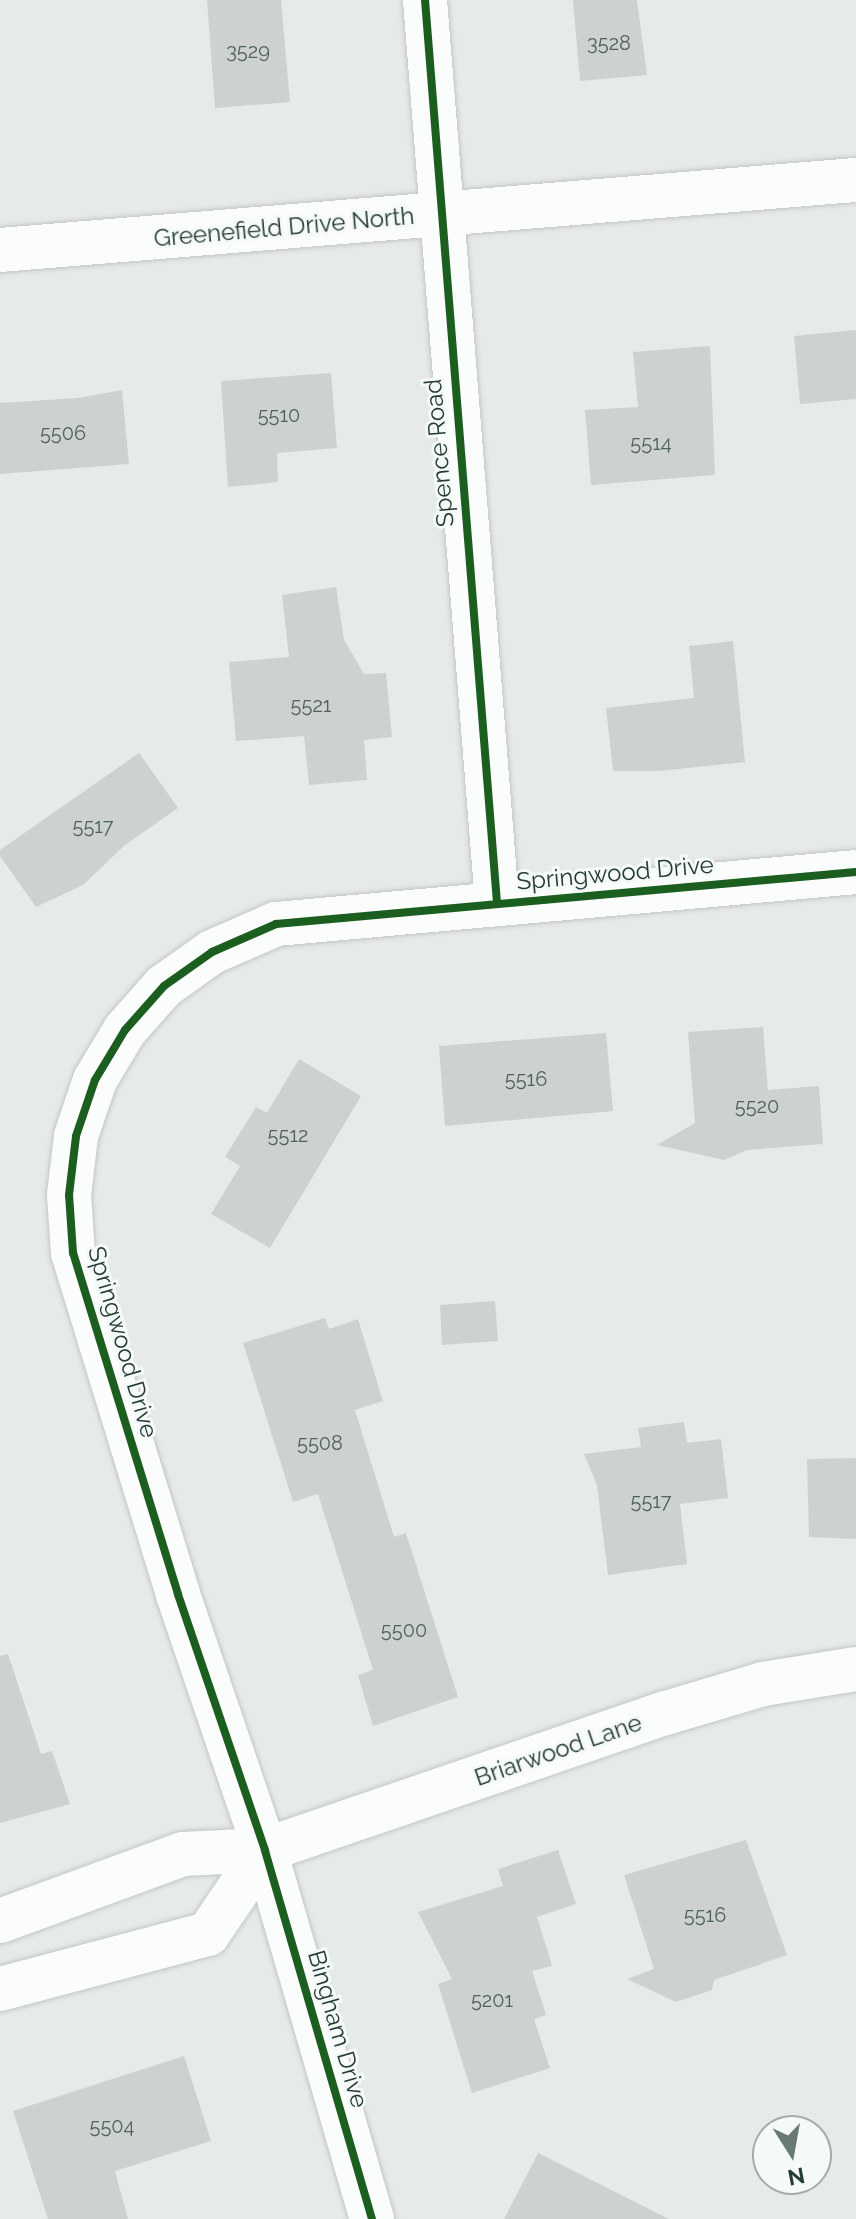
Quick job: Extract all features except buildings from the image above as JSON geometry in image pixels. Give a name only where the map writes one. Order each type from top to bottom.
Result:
[{"type":"street","name":"Spence Road","points":[[425,0],[497,903]]},
{"type":"street","name":"Greenefield Drive North","points":[[0,250],[856,180]]},
{"type":"street","name":"Springwood Drive","points":[[265,1850],[178,1594],[73,1253],[69,1195],[76,1136],[95,1080],[125,1030],[164,986],[212,952],[276,924],[856,872]]},
{"type":"street","name":"Briarwood Lane","points":[[0,1921],[183,1854],[265,1850],[666,1713],[763,1684],[856,1669]]},
{"type":"street","points":[[0,1989],[208,1934],[265,1850]]},
{"type":"street","name":"Bingham Drive","points":[[265,1850],[372,2219]]},
{"type":"cycle path","points":[[425,0],[497,903]]},
{"type":"cycle path","points":[[372,2219],[265,1850],[178,1594],[73,1253],[69,1195],[76,1136],[95,1080],[125,1030],[164,986],[212,952],[276,924],[856,872]]}]
